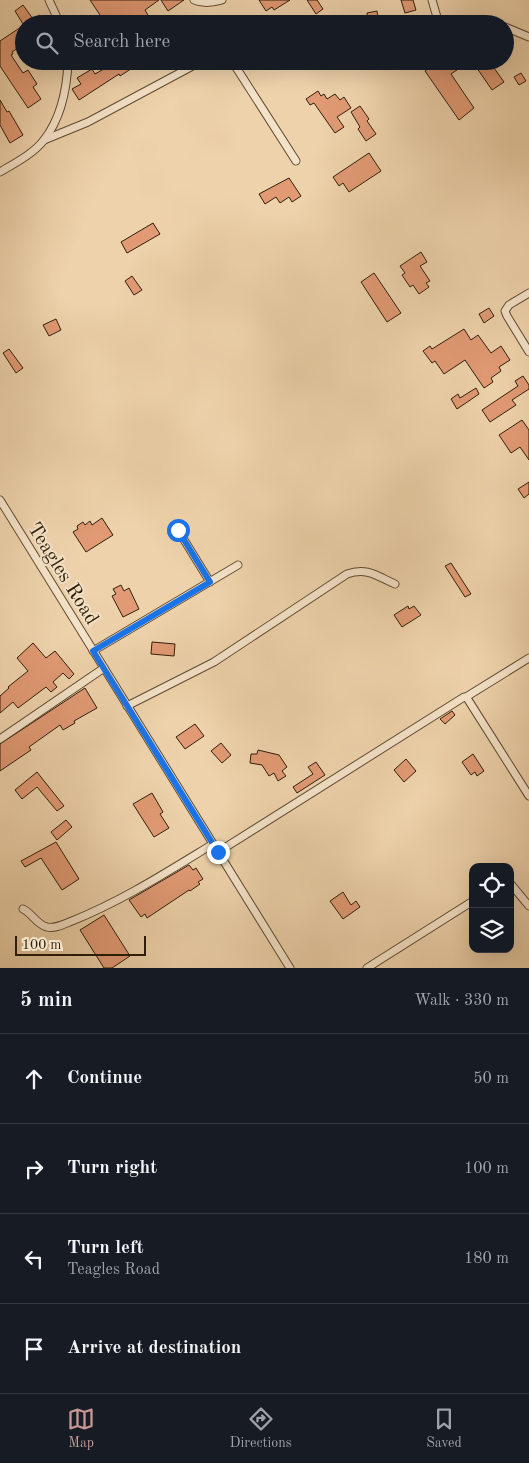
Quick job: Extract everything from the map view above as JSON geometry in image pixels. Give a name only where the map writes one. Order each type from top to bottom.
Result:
[{"type":"street","points":[[49,0],[56,15]]},
{"type":"street","points":[[194,0],[200,3],[222,0]]},
{"type":"street","points":[[432,0],[436,15]]},
{"type":"street","points":[[514,31],[529,37]]},
{"type":"street","points":[[0,172],[29,154],[44,140],[58,114],[67,80],[68,70]]},
{"type":"street","points":[[44,140],[88,122],[185,70]]},
{"type":"street","points":[[238,70],[296,161]]},
{"type":"street","points":[[529,293],[509,305],[506,311],[507,316],[529,352]]},
{"type":"street","name":"Teagles Road","points":[[0,500],[290,968]]},
{"type":"street","points":[[178,530],[210,582]]},
{"type":"street","points":[[93,651],[238,565]]},
{"type":"street","points":[[127,706],[214,662],[347,574],[367,571],[395,584]]},
{"type":"street","points":[[218,852],[529,658]]},
{"type":"street","points":[[0,739],[104,668]]},
{"type":"street","points":[[466,697],[529,796]]},
{"type":"street","points":[[23,909],[44,927],[59,926],[96,911],[144,886],[213,844]]},
{"type":"street","points":[[514,888],[529,906]]},
{"type":"street","points":[[367,968],[469,903]]},
{"type":"building","points":[[90,0],[159,0],[145,10],[148,15],[100,15]]},
{"type":"building","points":[[161,0],[184,0],[168,11]]},
{"type":"building","points":[[259,0],[290,0],[274,10],[272,7],[266,11]]},
{"type":"building","points":[[307,0],[317,0],[323,9],[316,14]]},
{"type":"building","points":[[401,0],[413,0],[416,10],[405,13]]},
{"type":"building","points":[[23,5],[30,15],[17,15],[15,11]]},
{"type":"building","points":[[377,11],[378,15],[367,15],[367,13]]},
{"type":"building","points":[[15,31],[15,50],[11,55],[15,61],[15,70],[21,70],[23,73],[28,70],[37,84],[33,87],[41,99],[28,108],[0,66],[0,41]]},
{"type":"building","points":[[90,70],[95,74],[102,70],[129,70],[120,76],[119,74],[79,100],[72,89],[81,84],[77,78]]},
{"type":"building","points":[[457,70],[451,74],[474,108],[459,120],[425,71]]},
{"type":"building","points":[[478,70],[495,70],[504,82],[492,90]]},
{"type":"building","points":[[521,73],[526,81],[519,85],[514,77]]},
{"type":"building","points":[[318,91],[321,96],[324,94],[327,99],[335,94],[340,100],[344,97],[351,108],[337,117],[344,127],[335,133],[314,103],[310,105],[306,99]]},
{"type":"building","points":[[0,100],[23,135],[10,143],[0,125]]},
{"type":"building","points":[[360,106],[376,134],[366,141],[358,129],[360,127],[351,112]]},
{"type":"building","points":[[369,153],[381,171],[349,192],[343,183],[339,186],[333,177]]},
{"type":"building","points":[[289,178],[301,196],[292,202],[289,197],[280,203],[276,197],[265,204],[259,194]]},
{"type":"building","points":[[153,223],[160,234],[127,253],[121,242]]},
{"type":"building","points":[[421,252],[427,262],[420,266],[430,281],[426,283],[429,287],[419,294],[413,285],[410,287],[402,275],[405,273],[400,266]]},
{"type":"building","points":[[374,273],[401,313],[387,322],[361,282]]},
{"type":"building","points":[[132,276],[142,290],[134,295],[125,281]]},
{"type":"building","points":[[489,308],[494,316],[484,323],[479,314]]},
{"type":"building","points":[[56,319],[61,330],[49,336],[43,325]]},
{"type":"building","points":[[464,329],[471,340],[478,335],[491,353],[501,346],[510,360],[499,367],[501,371],[491,378],[493,382],[484,388],[465,360],[444,374],[435,361],[432,363],[423,351],[430,346],[432,349]]},
{"type":"building","points":[[9,349],[23,368],[16,373],[3,353]]},
{"type":"building","points":[[523,376],[529,385],[529,389],[512,400],[516,405],[490,422],[482,410],[518,386],[515,381]]},
{"type":"building","points":[[476,388],[479,394],[457,409],[451,399],[458,394],[460,398]]},
{"type":"building","points":[[522,420],[529,430],[529,460],[520,447],[511,453],[499,435]]},
{"type":"building","points":[[529,482],[529,494],[524,498],[518,489]]},
{"type":"building","points":[[102,518],[113,535],[86,552],[73,532],[83,522],[85,525],[90,521],[92,525]]},
{"type":"building","points":[[451,563],[471,594],[465,597],[445,566]]},
{"type":"building","points":[[121,585],[124,591],[129,588],[139,609],[123,617],[112,596],[116,594],[113,589]]},
{"type":"building","points":[[408,606],[409,609],[414,606],[421,615],[402,627],[394,615]]},
{"type":"building","points":[[152,642],[175,644],[174,656],[151,654]]},
{"type":"building","points":[[33,643],[46,658],[55,651],[74,674],[69,679],[63,673],[53,682],[57,687],[51,692],[46,687],[18,708],[13,702],[0,713],[0,696],[28,671],[17,658]]},
{"type":"building","points":[[85,688],[97,708],[74,721],[75,723],[63,730],[60,725],[29,747],[31,750],[0,771],[0,744]]},
{"type":"building","points":[[452,711],[455,715],[445,724],[440,719]]},
{"type":"building","points":[[195,724],[204,736],[185,749],[176,737]]},
{"type":"building","points":[[221,743],[231,755],[222,763],[211,751]]},
{"type":"building","points":[[258,750],[279,755],[287,767],[282,771],[286,776],[278,781],[274,773],[269,776],[262,765],[250,763],[251,754],[257,754]]},
{"type":"building","points":[[473,754],[484,771],[477,776],[475,772],[471,775],[462,762]]},
{"type":"building","points":[[406,759],[416,771],[404,782],[394,770]]},
{"type":"building","points":[[316,762],[325,775],[297,793],[293,787],[313,774],[308,767]]},
{"type":"building","points":[[37,772],[64,806],[57,811],[37,787],[22,799],[15,790]]},
{"type":"building","points":[[152,793],[163,812],[160,814],[169,828],[154,837],[133,804]]},
{"type":"building","points":[[66,820],[72,827],[57,840],[51,832]]},
{"type":"building","points":[[56,842],[79,879],[62,890],[41,858],[25,867],[21,861]]},
{"type":"building","points":[[189,865],[193,870],[196,868],[203,879],[198,882],[200,884],[147,918],[145,914],[141,917],[129,900]]},
{"type":"building","points":[[343,892],[351,905],[356,901],[360,907],[343,919],[330,901]]},
{"type":"building","points":[[104,915],[130,956],[112,968],[104,968],[80,930]]},
{"type":"route","points":[[178,530],[210,582],[93,651],[218,852]]}]
